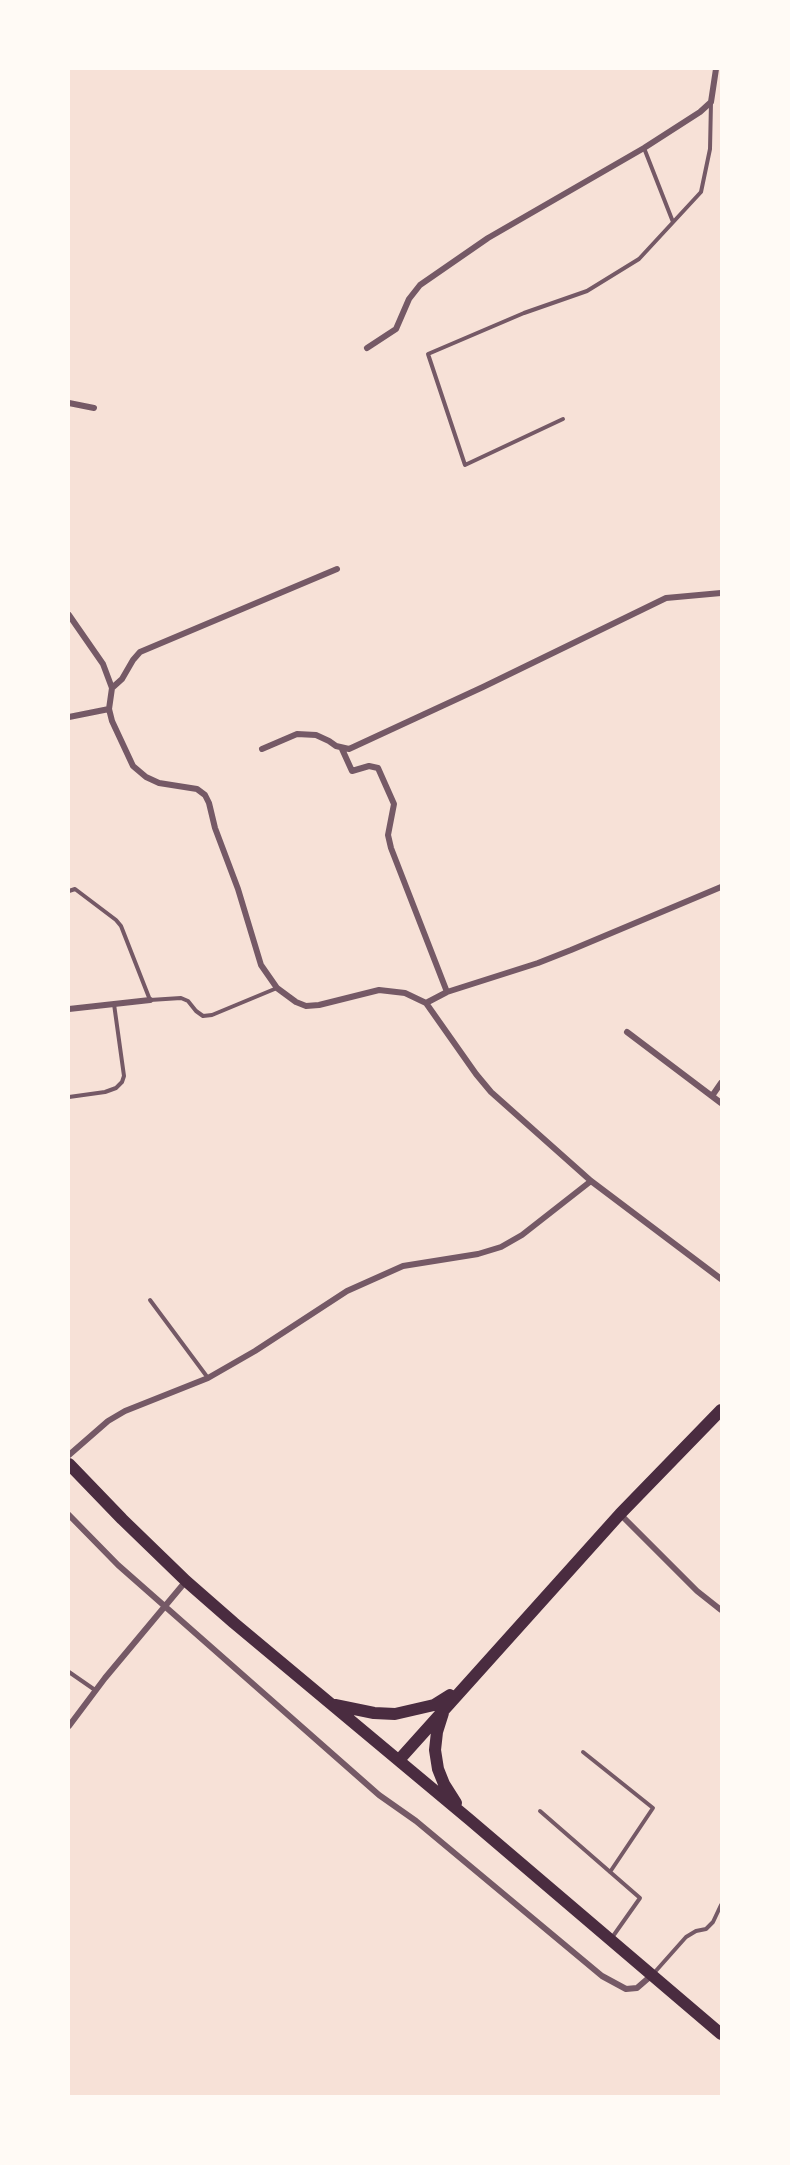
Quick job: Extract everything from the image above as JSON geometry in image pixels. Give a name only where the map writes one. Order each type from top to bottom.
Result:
[{"type":"main road","points":[[399,1760],[620,1514],[721,1410]]},
{"type":"main road","points":[[69,1464],[186,1581],[721,2034]]},
{"type":"main road","points":[[331,1704],[374,1713],[395,1714],[434,1705],[463,1688]]},
{"type":"main road","points":[[446,1706],[437,1732],[435,1750],[438,1769],[454,1800],[470,1820]]},
{"type":"street","points":[[367,348],[396,329],[409,299],[420,285],[488,238],[688,121],[711,102],[716,69]]},
{"type":"street","points":[[69,403],[94,408]]},
{"type":"street","points":[[112,688],[122,679],[140,652],[337,569]]},
{"type":"street","points":[[262,749],[297,734],[316,735],[342,749],[349,749],[666,598],[721,593]]},
{"type":"street","points":[[69,615],[103,664],[112,688],[109,709],[124,751],[133,766],[146,777],[174,786],[197,789],[205,795],[238,889],[261,965],[277,988],[296,1002],[306,1006],[319,1005],[379,990],[405,993],[426,1003],[491,1092],[591,1181],[721,1279]]},
{"type":"street","points":[[69,717],[109,709]]},
{"type":"street","points":[[342,749],[352,771],[369,766],[378,768],[394,804],[388,835],[391,848],[447,992]]},
{"type":"street","points":[[426,1003],[447,992],[538,963],[721,887]]},
{"type":"street","points":[[69,1009],[150,1000]]},
{"type":"street","points":[[627,1032],[721,1103]]},
{"type":"street","points":[[712,1096],[721,1083]]},
{"type":"street","points":[[69,1455],[108,1421],[208,1378],[255,1351],[346,1291],[403,1266],[478,1254],[501,1246],[522,1235],[591,1181]]},
{"type":"street","points":[[620,1514],[697,1591],[721,1610]]},
{"type":"street","points":[[69,1515],[118,1565],[304,1726],[379,1795],[416,1821],[602,1976],[627,1989],[637,1988],[652,1975]]},
{"type":"street","points":[[69,1726],[186,1581]]},
{"type":"lane","points":[[563,419],[465,465],[428,354],[524,313],[587,291],[639,259],[701,192],[710,149],[711,102]]},
{"type":"lane","points":[[644,148],[673,222]]},
{"type":"lane","points":[[69,891],[75,889],[121,926],[150,1000],[181,998],[188,1001],[203,1016],[212,1015],[277,988]]},
{"type":"lane","points":[[69,1097],[105,1092],[116,1088],[122,1082],[114,1005]]},
{"type":"lane","points":[[150,1300],[208,1378]]},
{"type":"lane","points":[[69,1672],[96,1690]]},
{"type":"lane","points":[[583,1752],[653,1808],[610,1872]]},
{"type":"lane","points":[[540,1811],[640,1898],[611,1940]]},
{"type":"lane","points":[[652,1975],[686,1937],[696,1931],[706,1929],[713,1922],[721,1905]]}]
